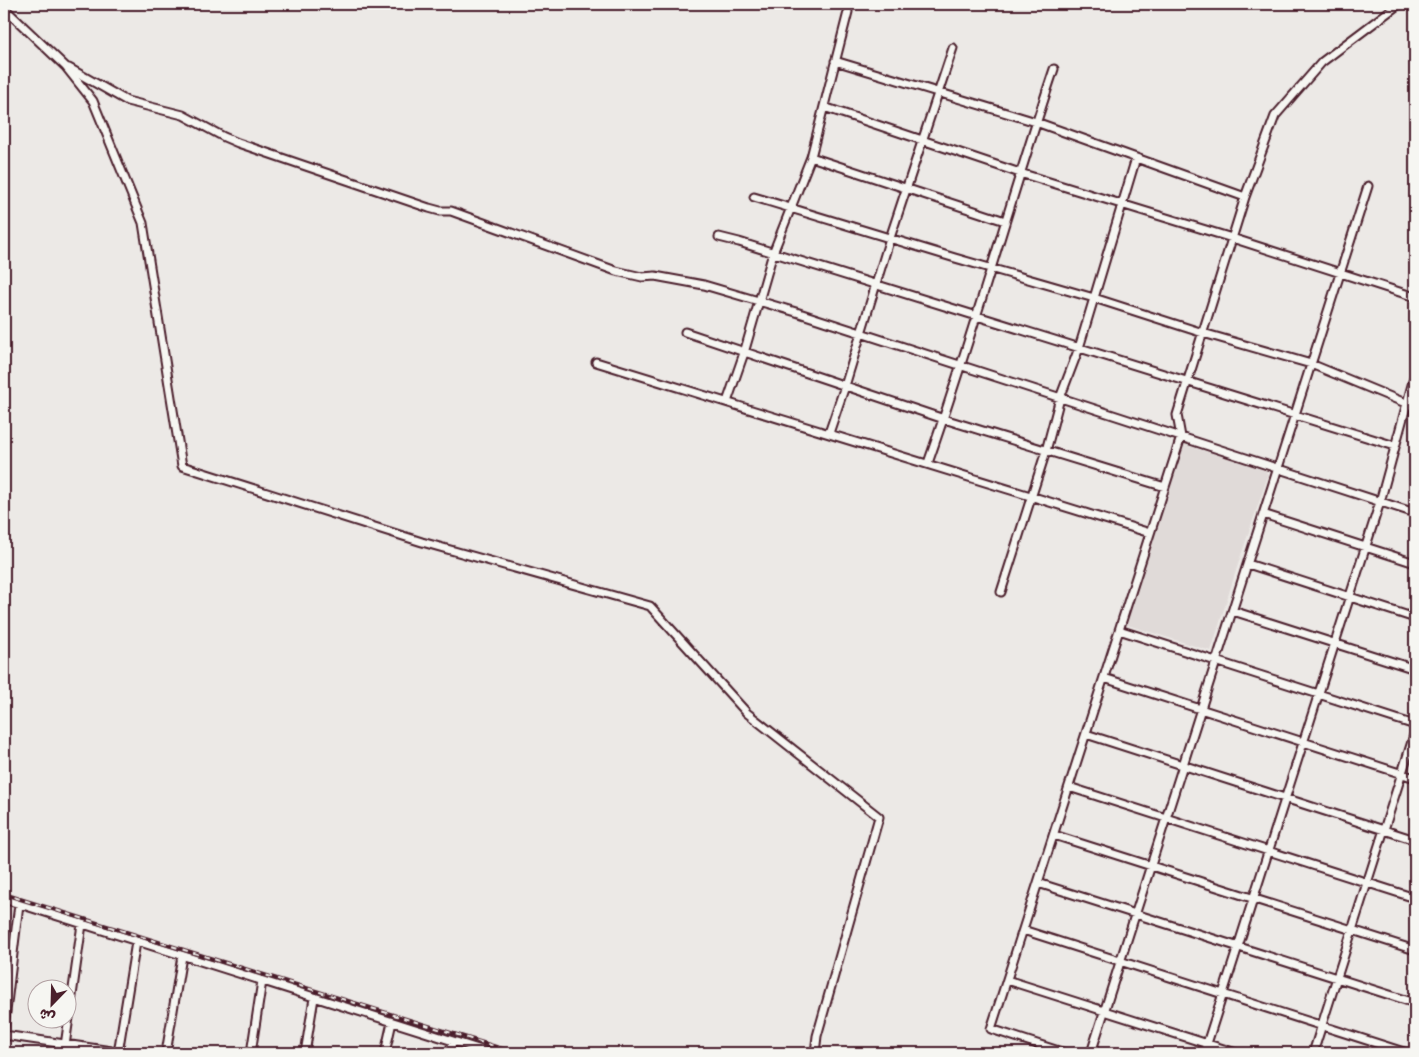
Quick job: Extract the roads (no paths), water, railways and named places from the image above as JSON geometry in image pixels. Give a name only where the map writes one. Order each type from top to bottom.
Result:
[{"type":"street","points":[[1066,1053],[991,1030],[1181,437],[1177,416],[1245,197],[1275,116],[1322,62],[1399,4]]},
{"type":"street","points":[[4,8],[66,67],[93,101],[143,223],[182,466],[422,542],[650,606],[747,713],[879,817],[817,1036],[815,1053]]},
{"type":"street","points":[[727,402],[773,253],[811,157],[848,12]]},
{"type":"street","points":[[829,433],[906,188],[953,48]]},
{"type":"street","points":[[835,61],[1036,122],[1245,197]]},
{"type":"street","points":[[66,67],[127,101],[183,115],[224,137],[246,146],[429,208],[451,211],[616,271],[642,277],[655,276],[704,285],[759,301],[1415,513]]},
{"type":"street","points":[[928,464],[977,317],[990,268],[1054,69]]},
{"type":"street","points":[[824,107],[1020,173],[1415,297]]},
{"type":"street","points":[[811,157],[1005,221]]},
{"type":"street","points":[[1001,592],[1046,451],[1060,398],[1079,348],[1136,158]]},
{"type":"street","points":[[1091,1053],[1368,186]]},
{"type":"street","points":[[754,197],[1094,298],[1202,333],[1311,364],[1415,407]]},
{"type":"street","points":[[719,237],[1395,446]]},
{"type":"street","points":[[684,332],[944,419],[1165,488]]},
{"type":"street","points":[[596,362],[1032,495],[1150,533]]},
{"type":"street","points":[[1204,1053],[1380,502],[1415,374]]},
{"type":"street","points":[[1263,514],[1415,563]]},
{"type":"street","points":[[1248,564],[1415,618]]},
{"type":"street","points":[[1233,611],[1415,669]]},
{"type":"street","points":[[1119,630],[1415,725]]},
{"type":"street","points":[[1104,678],[1415,778]]},
{"type":"street","points":[[1313,1053],[1415,732]]},
{"type":"street","points":[[1086,734],[1415,840]]},
{"type":"street","points":[[1069,787],[1415,898]]},
{"type":"street","points":[[1054,835],[1415,950]]},
{"type":"street","points":[[1038,882],[1415,1003]]},
{"type":"street","points":[[4,899],[491,1053]]},
{"type":"street","points":[[4,1028],[19,904]]},
{"type":"street","points":[[64,1053],[82,924]]},
{"type":"street","points":[[1023,930],[1407,1053]]},
{"type":"street","points":[[4,1035],[121,1053],[136,942]]},
{"type":"street","points":[[166,1053],[182,956]]},
{"type":"street","points":[[1007,980],[1236,1053]]},
{"type":"street","points":[[251,1053],[262,981]]},
{"type":"street","points":[[305,1053],[314,998]]},
{"type":"street","points":[[385,1053],[392,1022]]},
{"type":"street","points":[[450,1053],[452,1041]]},
{"type":"railway","points":[[4,894],[516,1053]]}]
